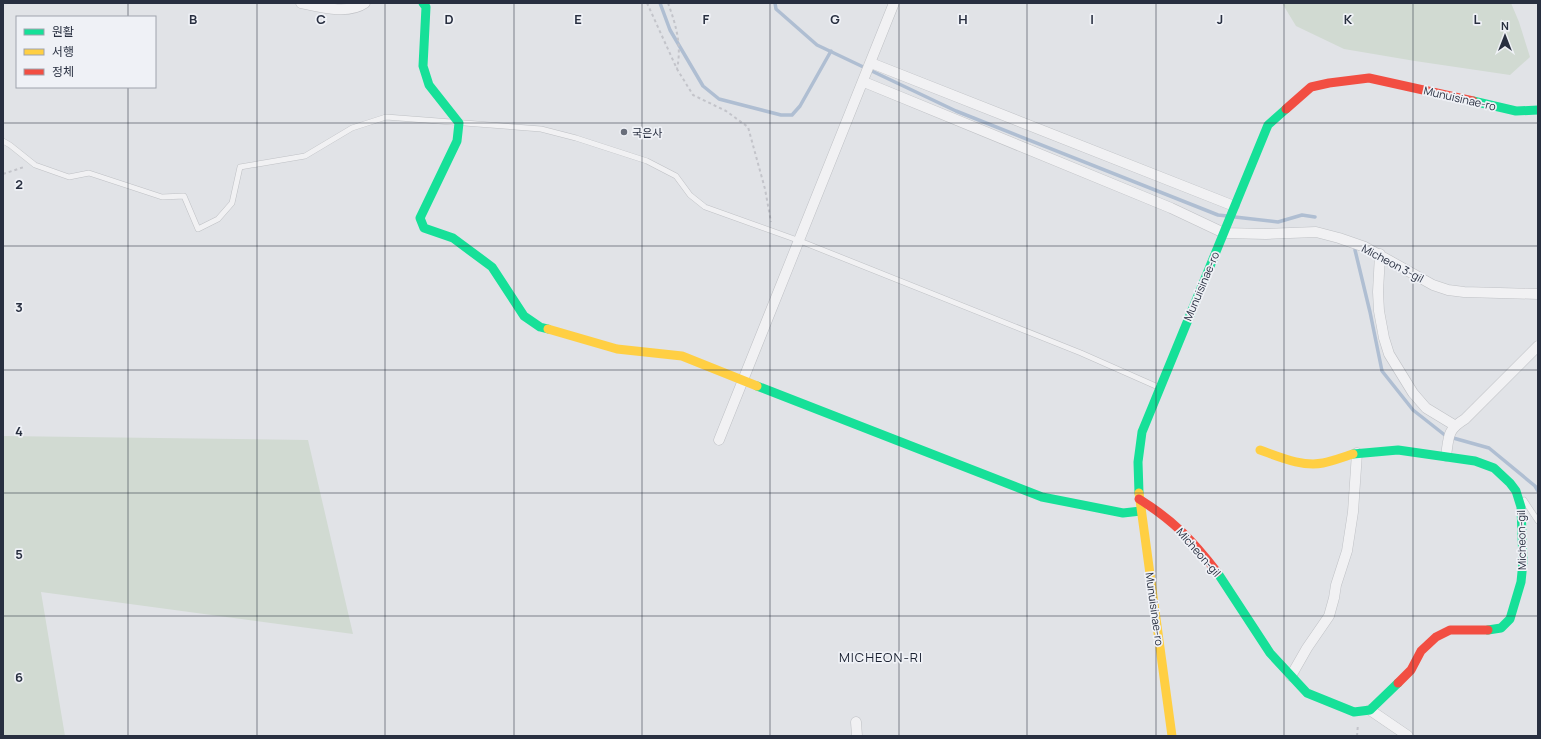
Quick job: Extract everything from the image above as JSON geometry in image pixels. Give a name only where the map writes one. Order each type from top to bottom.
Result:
[{"type":"street","points":[[301,3],[330,9],[358,8],[365,3]]},
{"type":"street","points":[[423,3],[426,7],[423,66],[429,86],[459,123],[457,141],[420,218],[424,228],[453,238],[492,267],[524,316],[540,327],[617,349],[682,356],[1042,497],[1122,513],[1141,511]]},
{"type":"street","points":[[719,440],[800,241],[894,3]]},
{"type":"street","points":[[870,65],[1233,209]]},
{"type":"street","name":"Munuisinae-ro","points":[[1172,736],[1139,499],[1138,462],[1142,432],[1159,387],[1268,125],[1311,87],[1369,78],[1458,97],[1516,112],[1538,110]]},
{"type":"street","points":[[864,80],[1225,229]]},
{"type":"street","name":"Micheon 3-gil","points":[[1225,229],[1266,234],[1316,232],[1365,247],[1380,254],[1433,285],[1448,290],[1464,292],[1538,294]]},
{"type":"street","points":[[1380,254],[1378,292],[1379,311],[1384,338],[1389,354],[1413,393],[1426,408],[1453,428]]},
{"type":"street","points":[[1447,452],[1453,428],[1465,419],[1538,346]]},
{"type":"street","name":"Micheon-gil","points":[[1139,499],[1158,511],[1178,527],[1199,549],[1224,581],[1270,653],[1307,693],[1354,712],[1370,710],[1411,670],[1421,651],[1436,637],[1450,630],[1484,630],[1501,628],[1510,618],[1521,582],[1523,562],[1521,506],[1516,491],[1494,468],[1447,452],[1398,450],[1357,453],[1323,463],[1310,464],[1292,461],[1260,450]]},
{"type":"street","points":[[1291,676],[1307,648],[1329,616],[1336,585],[1347,551],[1354,512],[1357,453]]},
{"type":"street","points":[[1370,710],[1408,736]]},
{"type":"street","points":[[856,722],[857,736]]},
{"type":"lane","points":[[3,141],[35,165],[69,177],[89,173],[162,197],[184,196],[198,229],[218,219],[232,204],[240,167],[305,156],[352,128],[386,117],[541,129],[576,138],[647,161],[676,176],[690,195],[705,207],[800,241],[1081,353],[1159,387]]},
{"type":"lane","points":[[1516,491],[1529,506],[1538,521]]},
{"type":"path","points":[[647,3],[677,69],[693,95],[726,112],[748,127],[765,189],[773,231]]},
{"type":"path","points":[[668,3],[675,23],[678,38],[680,56],[677,69]]},
{"type":"path","points":[[3,174],[22,168],[31,162]]},
{"type":"path","points":[[1357,736],[1358,724]]},
{"type":"shaded area","points":[[1282,3],[1511,3],[1519,22],[1530,57],[1510,75],[1344,49],[1296,26]]},
{"type":"shaded area","points":[[3,436],[308,440],[353,634],[41,592],[65,736],[3,736]]},
{"type":"waterway","points":[[660,3],[670,30],[703,86],[719,99],[781,115],[792,115],[800,106],[831,51]]},
{"type":"waterway","points":[[775,3],[776,9],[817,45],[956,111],[1218,215],[1227,216]]},
{"type":"waterway","points":[[1235,217],[1278,222],[1302,215],[1315,217]]},
{"type":"waterway","points":[[1355,250],[1382,371],[1413,410],[1446,436],[1489,448],[1535,486],[1538,491]]},
{"type":"traffic: fast","points":[[423,3],[426,7],[423,66],[429,85],[459,123],[457,141],[420,218],[424,228],[453,238],[492,267],[524,316],[540,327],[548,329]]},
{"type":"traffic: fast","points":[[1473,101],[1516,111],[1538,110]]},
{"type":"traffic: fast","points":[[1139,493],[1138,462],[1142,432],[1268,125],[1286,109]]},
{"type":"traffic: fast","points":[[757,386],[1042,497],[1123,513],[1141,511]]},
{"type":"traffic: fast","points":[[1353,454],[1398,450],[1475,461],[1494,468],[1510,483],[1516,491],[1521,507],[1523,562],[1521,582],[1510,619],[1501,628],[1488,630]]},
{"type":"traffic: fast","points":[[1217,572],[1270,653],[1307,693],[1354,712],[1370,710],[1398,683]]},
{"type":"traffic: slow","points":[[548,329],[617,349],[682,356],[757,386]]},
{"type":"traffic: slow","points":[[1260,450],[1291,461],[1307,464],[1323,463],[1353,454]]},
{"type":"traffic: slow","points":[[1139,493],[1172,736]]},
{"type":"traffic: jam","points":[[1286,109],[1311,87],[1369,78],[1473,101]]},
{"type":"traffic: jam","points":[[1139,499],[1162,515],[1182,532],[1217,572]]},
{"type":"traffic: jam","points":[[1398,683],[1411,670],[1421,651],[1436,637],[1450,630],[1488,630]]},
{"type":"place","name":"국은사","points":[[624,132]]},
{"type":"district","name":"MICHEON-RI","points":[[881,657]]}]
